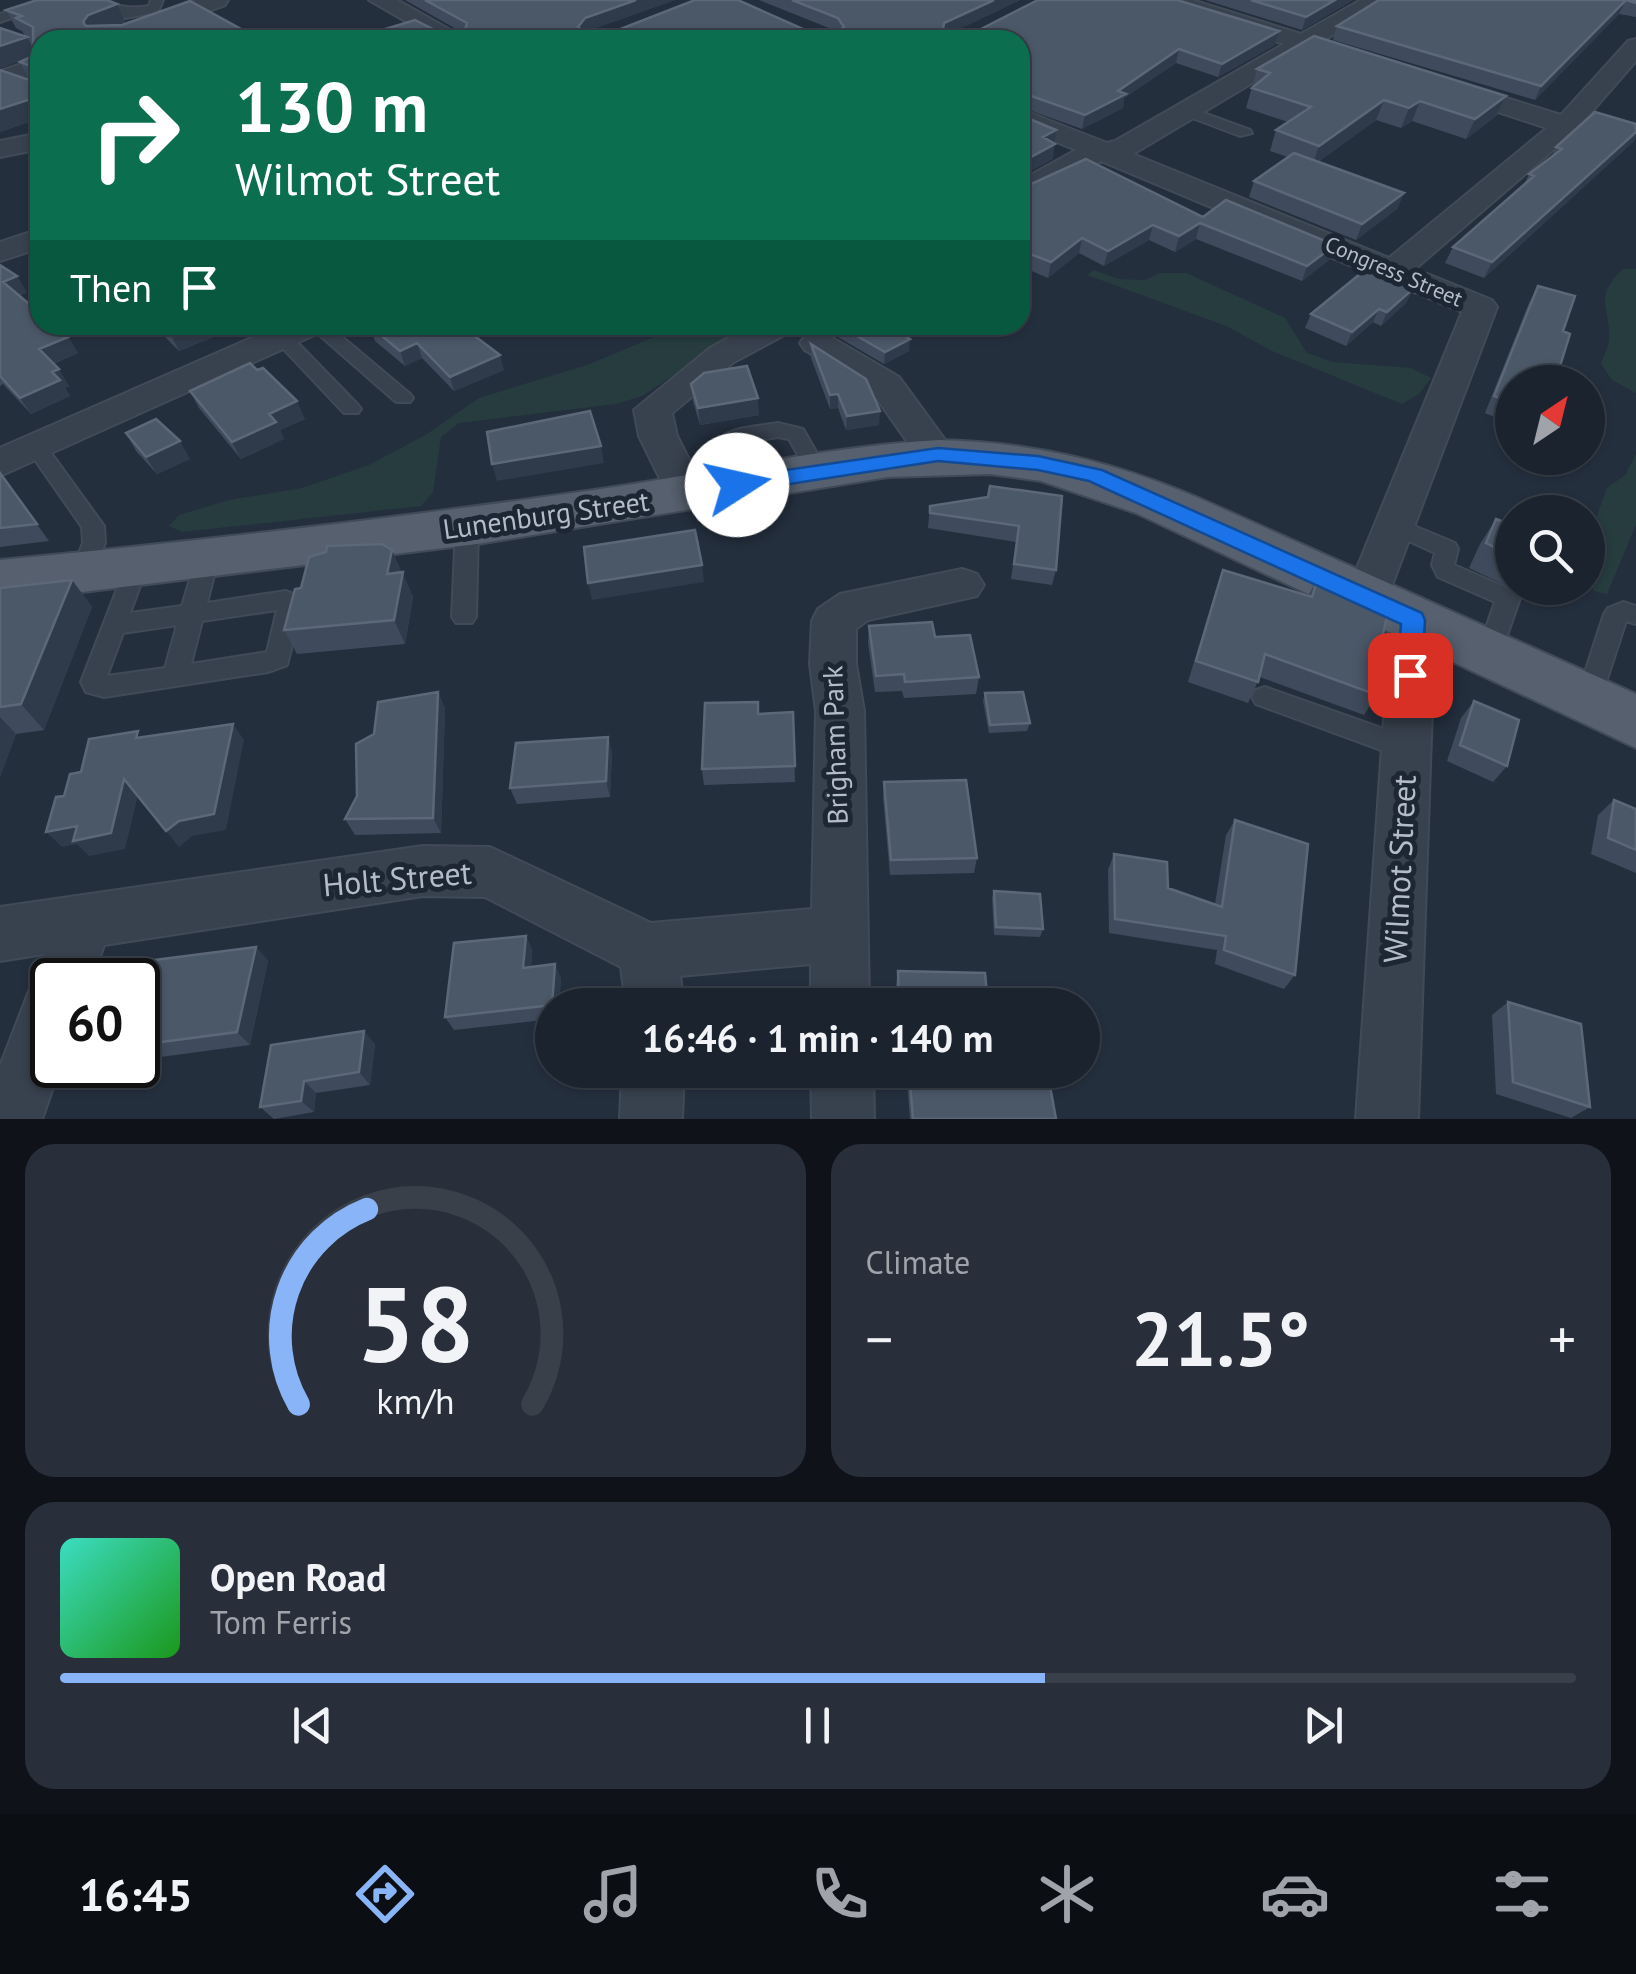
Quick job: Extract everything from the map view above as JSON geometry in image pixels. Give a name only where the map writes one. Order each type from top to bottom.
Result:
[{"type":"main road","name":"Lunenburg Street","points":[[0,581],[467,526],[938,454],[1038,463],[1095,476],[1612,711]]},
{"type":"street","points":[[134,30],[217,0]]},
{"type":"street","points":[[380,0],[438,30]]},
{"type":"street","points":[[1168,0],[1374,65]]},
{"type":"street","points":[[1030,188],[1104,150],[1123,148],[1377,0]]},
{"type":"street","points":[[394,30],[422,21]]},
{"type":"street","points":[[1394,270],[1566,125],[1636,46]]},
{"type":"street","points":[[1432,83],[1566,125]]},
{"type":"street","name":"Congress Street","points":[[1030,120],[1480,307],[1394,526],[1390,608]]},
{"type":"street","points":[[0,149],[30,143]]},
{"type":"street","points":[[0,252],[30,242]]},
{"type":"street","points":[[0,463],[288,335]]},
{"type":"street","points":[[711,489],[658,436],[653,410],[722,355],[759,335]]},
{"type":"street","points":[[818,343],[886,385],[938,454]]},
{"type":"street","name":"Brigham Park","points":[[840,988],[840,711],[833,664],[834,621],[856,606],[962,584]]},
{"type":"street","name":"Wilmot Street","points":[[1387,1119],[1406,748],[1390,608]]},
{"type":"street","name":"Holt Street","points":[[0,934],[404,874],[464,869],[490,872],[652,978],[838,934]]},
{"type":"street","points":[[70,958],[85,920]]},
{"type":"street","points":[[11,1119],[30,1067]]},
{"type":"street","points":[[651,1119],[652,1088]]},
{"type":"street","points":[[842,1088],[843,1119]]},
{"type":"lane","points":[[0,18],[60,0]]},
{"type":"lane","points":[[83,0],[136,14],[157,7],[157,0]]},
{"type":"lane","points":[[1187,111],[1245,133]]},
{"type":"lane","points":[[306,335],[350,409]]},
{"type":"lane","points":[[311,335],[404,398]]},
{"type":"lane","points":[[36,446],[93,526],[94,542],[82,573]]},
{"type":"lane","points":[[464,618],[467,526]]},
{"type":"lane","points":[[1394,526],[1447,549],[1442,565],[1446,571],[1508,598],[1489,654]]},
{"type":"lane","points":[[175,676],[208,559]]},
{"type":"lane","points":[[114,625],[286,600],[290,605],[275,660],[104,687],[94,685],[114,625],[136,567]]},
{"type":"lane","points":[[1612,711],[1616,614],[1623,611],[1636,615]]},
{"type":"lane","points":[[1265,698],[1406,748]]},
{"type":"green space","points":[[1623,269],[1636,269],[1636,393],[1612,380],[1601,364],[1609,339],[1605,295]]},
{"type":"green space","points":[[1094,270],[1119,279],[1145,280],[1160,273],[1186,273],[1285,318],[1307,353],[1333,362],[1411,368],[1431,378],[1419,394],[1402,404],[1272,351],[1226,326],[1087,275]]},
{"type":"green space","points":[[658,335],[735,335],[642,396],[616,404],[459,423],[441,437],[433,492],[421,506],[182,532],[169,526],[179,515],[229,500],[302,488],[369,465],[427,434],[479,398],[590,364]]},
{"type":"green space","points":[[1636,454],[1636,525],[1607,594],[1604,495],[1607,488],[1625,475]]},
{"type":"building","points":[[37,0],[107,0],[117,4],[88,15],[83,22],[86,26],[122,25],[190,1],[243,30],[33,30],[16,18],[22,16],[6,10]]},
{"type":"building","points":[[425,0],[636,0],[585,18],[578,27],[582,30],[465,30],[467,23]]},
{"type":"building","points":[[695,0],[738,0],[805,30],[618,30]]},
{"type":"building","points":[[792,0],[994,0],[944,23],[943,29],[979,30],[840,30],[844,27],[838,18]]},
{"type":"building","points":[[1038,0],[1177,0],[1279,31],[1222,64],[1179,49],[1118,91],[1126,94],[1085,115],[1030,96],[1030,30],[979,30]]},
{"type":"building","points":[[1251,0],[1335,0],[1306,17]]},
{"type":"building","points":[[1379,0],[1626,0],[1541,86],[1337,26]]},
{"type":"building","points":[[415,20],[435,30],[382,30]]},
{"type":"building","points":[[0,28],[27,37],[0,46]]},
{"type":"building","points":[[1314,36],[1506,96],[1475,119],[1420,101],[1409,108],[1384,100],[1319,146],[1276,130],[1311,107],[1252,88],[1270,73],[1257,69]]},
{"type":"building","points":[[0,70],[30,80],[30,99],[0,109]]},
{"type":"building","points":[[1595,112],[1636,124],[1636,132],[1492,262],[1453,247],[1534,176],[1529,174],[1562,149],[1556,147]]},
{"type":"building","points":[[1030,119],[1056,130],[1043,137],[1055,144],[1030,158]]},
{"type":"building","points":[[1294,153],[1404,193],[1362,224],[1254,181]]},
{"type":"building","points":[[1086,159],[1203,217],[1226,200],[1335,245],[1307,266],[1200,223],[1179,236],[1153,225],[1108,251],[1082,238],[1051,262],[1030,254],[1030,184]]},
{"type":"building","points":[[0,265],[17,276],[3,282],[30,305],[30,335],[68,337],[39,349],[59,369],[52,372],[60,380],[20,398],[0,376]]},
{"type":"building","points":[[1366,269],[1413,289],[1387,312],[1379,309],[1352,332],[1311,314]]},
{"type":"building","points":[[1538,286],[1575,296],[1563,331],[1570,334],[1560,365],[1506,365]]},
{"type":"building","points":[[381,335],[473,335],[500,355],[450,377],[417,343],[400,351]]},
{"type":"building","points":[[855,335],[904,335],[910,339],[885,352]]},
{"type":"building","points":[[811,344],[866,379],[880,411],[847,416],[838,394],[830,395]]},
{"type":"building","points":[[250,363],[257,370],[263,368],[297,401],[269,414],[276,422],[232,442],[190,391]]},
{"type":"building","points":[[747,366],[758,398],[698,408],[691,384],[704,373]]},
{"type":"building","points":[[590,411],[601,446],[492,464],[487,432]]},
{"type":"building","points":[[156,419],[180,441],[146,457],[126,433]]},
{"type":"building","points":[[0,473],[37,524],[0,528]]},
{"type":"building","points":[[990,486],[1062,496],[1056,570],[1014,564],[1019,526],[930,513],[930,506],[988,497]]},
{"type":"building","points":[[1495,521],[1495,548],[1486,543]]},
{"type":"building","points":[[695,530],[702,565],[588,583],[584,547]]},
{"type":"building","points":[[382,544],[392,550],[387,574],[403,572],[394,620],[284,630],[309,557],[326,552],[327,546]]},
{"type":"building","points":[[1223,570],[1312,597],[1318,578],[1388,611],[1377,695],[1265,654],[1258,682],[1196,661]]},
{"type":"building","points":[[72,580],[21,704],[0,707],[0,588]]},
{"type":"building","points":[[932,622],[935,637],[970,635],[979,677],[905,682],[904,674],[876,676],[869,626]]},
{"type":"building","points":[[438,692],[433,818],[345,819],[357,796],[356,744],[374,734],[378,702]]},
{"type":"building","points":[[1023,692],[1030,723],[990,725],[985,693]]},
{"type":"building","points":[[1474,701],[1519,720],[1507,766],[1460,745]]},
{"type":"building","points":[[758,702],[758,714],[793,712],[795,766],[702,769],[705,703]]},
{"type":"building","points":[[233,724],[214,814],[179,821],[166,831],[124,779],[111,833],[73,841],[77,826],[46,832],[56,797],[64,796],[70,774],[81,772],[89,739],[138,731],[136,738]]},
{"type":"building","points":[[608,737],[606,781],[510,788],[516,743]]},
{"type":"building","points":[[966,780],[977,858],[891,860],[884,782]]},
{"type":"building","points":[[1614,800],[1636,809],[1636,850],[1608,838]]},
{"type":"building","points":[[1235,820],[1308,844],[1295,975],[1224,950],[1226,936],[1115,919],[1114,854],[1167,862],[1168,888],[1222,907]]},
{"type":"building","points":[[994,891],[1040,894],[1043,929],[996,927]]},
{"type":"building","points":[[526,936],[523,968],[555,964],[553,988],[535,988],[535,1007],[445,1017],[454,943]]},
{"type":"building","points":[[256,947],[237,1032],[160,1042],[160,959]]},
{"type":"building","points":[[898,971],[985,973],[986,988],[898,988]]},
{"type":"building","points":[[1508,1002],[1581,1024],[1590,1107],[1513,1082]]},
{"type":"building","points":[[364,1031],[359,1072],[304,1081],[301,1101],[260,1107],[271,1045]]},
{"type":"building","points":[[910,1088],[1050,1088],[1056,1119],[913,1119]]},
{"type":"route","points":[[737,485],[938,454],[1038,463],[1095,476],[1413,620],[1410,675]]}]
